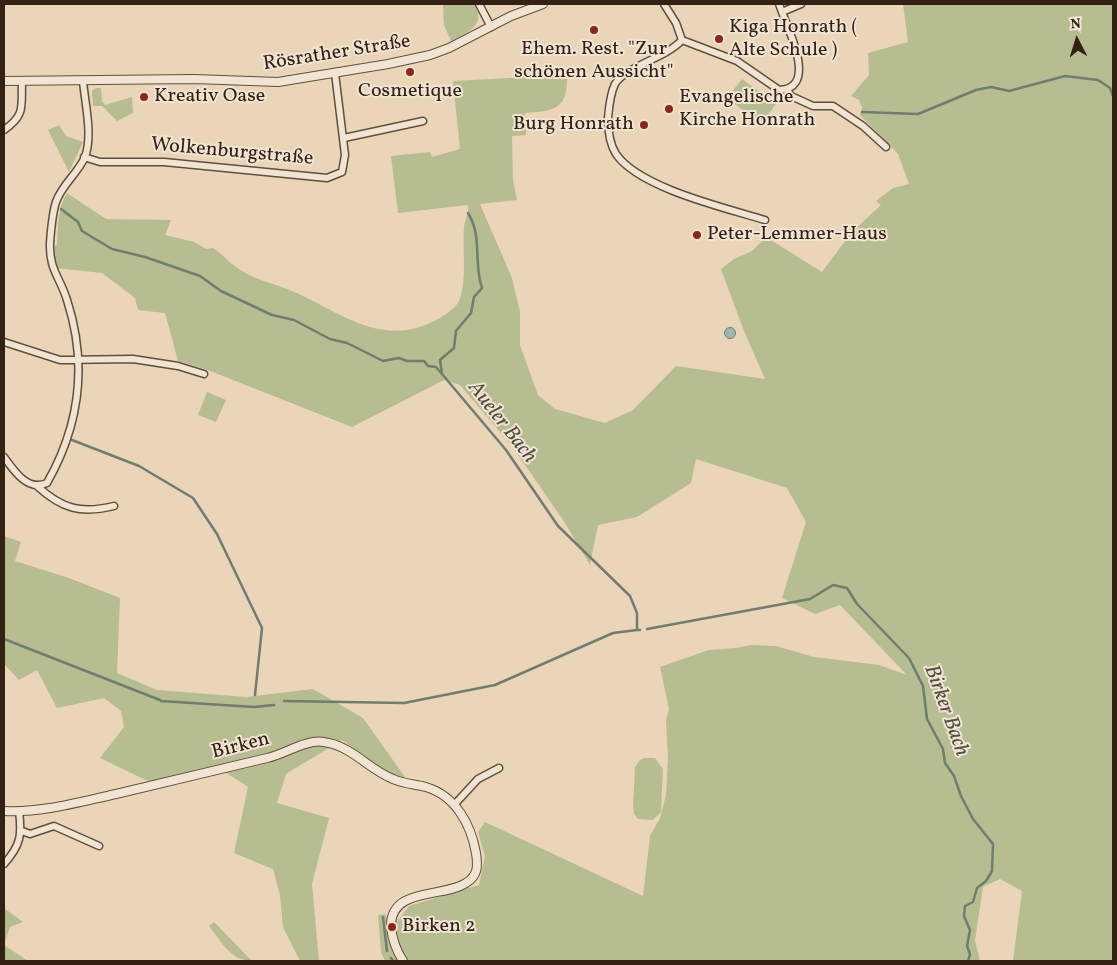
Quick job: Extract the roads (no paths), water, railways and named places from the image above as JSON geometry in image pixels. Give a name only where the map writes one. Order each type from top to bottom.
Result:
[{"type":"street","points":[[480,4],[491,27]]},
{"type":"street","name":"Rösrather Straße","points":[[4,81],[194,79],[278,82],[430,55],[511,16],[543,4]]},
{"type":"street","points":[[664,4],[676,23],[682,40],[737,61],[779,90],[787,90],[794,86],[799,77],[799,67],[778,4]]},
{"type":"street","points":[[782,12],[801,4]]},
{"type":"street","points":[[682,40],[673,49],[628,74],[615,85],[608,116],[608,133],[613,149],[617,156],[639,173],[680,194],[765,220]]},
{"type":"street","name":"Wolkenburgstraße","points":[[84,157],[100,162],[164,162],[327,178],[342,172],[345,155],[335,73]]},
{"type":"street","points":[[38,486],[47,484],[68,437],[77,402],[80,359],[67,300],[51,268],[50,243],[56,201],[84,157],[88,142],[84,81]]},
{"type":"street","points":[[4,130],[17,121],[20,114],[22,82]]},
{"type":"street","points":[[787,90],[791,96],[813,106],[833,106],[863,126],[886,147]]},
{"type":"street","points":[[344,138],[423,121]]},
{"type":"street","points":[[4,342],[60,360],[133,360],[178,366],[204,374]]},
{"type":"street","points":[[4,457],[15,473],[26,482],[38,486],[64,506],[87,511],[114,506]]},
{"type":"street","name":"Birken","points":[[4,811],[55,808],[276,756],[320,741],[340,745],[382,775],[404,783],[427,787],[454,805],[471,834],[476,856],[476,873],[472,879],[457,888],[406,900],[398,905],[392,920],[392,935],[396,951],[403,961]]},
{"type":"street","points":[[454,805],[478,780],[499,768]]},
{"type":"street","points":[[4,864],[13,854],[22,831],[19,811]]},
{"type":"street","points":[[22,831],[30,834],[54,826],[99,846]]},
{"type":"water","points":[[730,327],[736,333],[730,339],[724,333]]},
{"type":"waterway","points":[[862,112],[918,114],[976,90],[991,87],[1009,91],[1065,76],[1098,80],[1110,88],[1113,96]]},
{"type":"waterway","points":[[61,209],[78,222],[82,231],[112,249],[145,257],[200,276],[221,291],[272,315],[294,320],[330,339],[347,343],[383,361],[399,358],[407,361],[424,361],[428,366],[436,367],[442,374]]},
{"type":"waterway","name":"Aueler Bach","points":[[468,213],[473,222],[477,241],[479,279],[482,288],[474,297],[471,313],[456,331],[454,348],[440,360],[442,374],[506,450],[558,526],[630,596],[637,613],[637,630],[640,630]]},
{"type":"waterway","points":[[72,440],[139,466],[193,498],[217,534],[262,628],[255,695]]},
{"type":"waterway","name":"Birker Bach","points":[[647,629],[810,599],[833,585],[847,588],[857,604],[909,658],[923,686],[927,719],[943,749],[945,763],[954,776],[961,796],[973,819],[993,844],[992,871],[986,881],[977,888],[973,902],[965,906],[964,916],[970,930],[967,946],[970,954],[968,961]]},
{"type":"waterway","name":"Aueler Bach","points":[[284,701],[404,703],[495,685],[613,633],[637,630]]},
{"type":"waterway","points":[[4,639],[160,700]]},
{"type":"waterway","points":[[161,701],[254,707],[274,705]]},
{"type":"waterway","points":[[383,917],[387,951]]},
{"type":"place","name":"Ehem. Rest. \"Zur schönen Aussicht\"","points":[[594,30]]},
{"type":"place","name":"Kiga Honrath ( Alte Schule )","points":[[719,39]]},
{"type":"place","name":"Cosmetique","points":[[410,72]]},
{"type":"place","name":"Kreativ Oase","points":[[144,97]]},
{"type":"place","name":"Evangelische Kirche Honrath","points":[[669,109]]},
{"type":"place","name":"Burg Honrath","points":[[644,125]]},
{"type":"place","name":"Peter-Lemmer-Haus","points":[[697,235]]},
{"type":"place","name":"Birken 2","points":[[392,927]]}]
